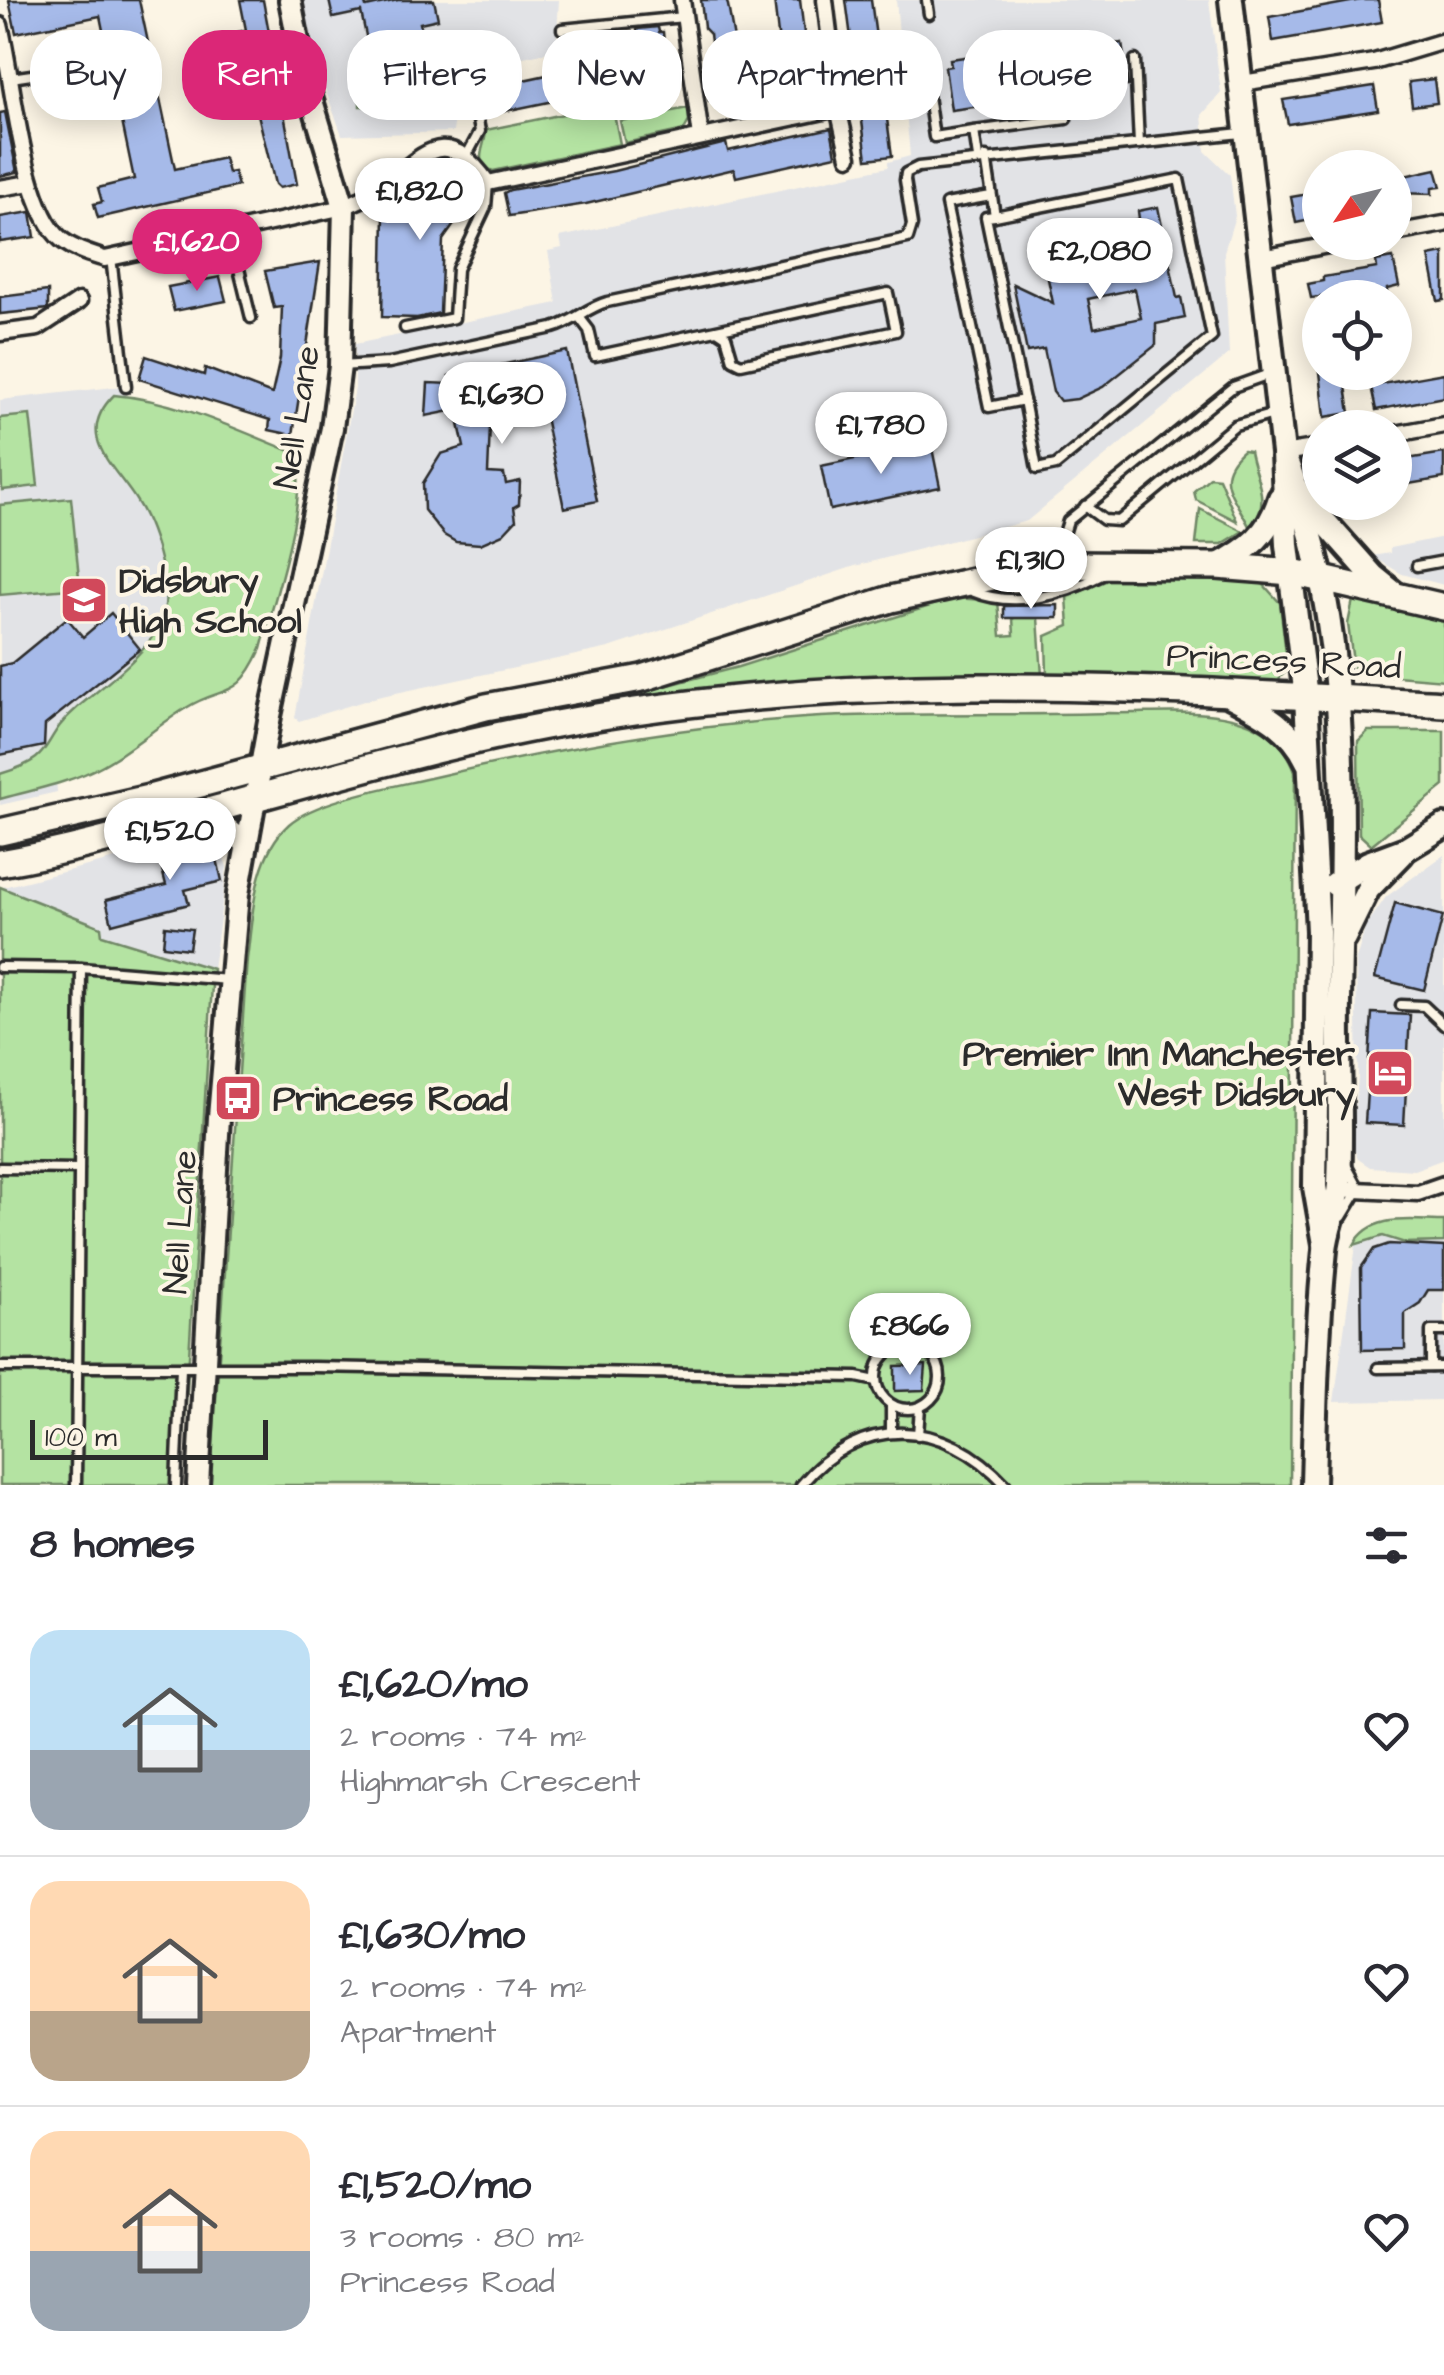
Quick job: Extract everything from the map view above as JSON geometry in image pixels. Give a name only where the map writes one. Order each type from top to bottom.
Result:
[{"type":"highway","name":"Princess Road","points":[[0,832],[260,768],[486,706],[642,678],[954,583],[1065,566],[1217,566],[1292,572],[1444,606]]},
{"type":"highway","name":"Princess Road","points":[[0,863],[48,855],[255,798],[554,724],[738,697],[1013,684],[1126,686],[1444,704]]},
{"type":"main road","points":[[1230,0],[1283,454],[1319,579],[1338,697],[1343,878],[1340,1152],[1349,1189],[1325,1244]]},
{"type":"main road","points":[[1217,566],[1252,547],[1291,492]]},
{"type":"main road","points":[[1291,492],[1292,572],[1312,784],[1317,899],[1315,1187],[1325,1244],[1315,1376],[1313,1485]]},
{"type":"main road","points":[[1291,492],[1372,576],[1401,598]]},
{"type":"main road","points":[[1225,693],[1287,730],[1307,761],[1312,784]]},
{"type":"main road","points":[[1317,899],[1368,863],[1408,848],[1444,826]]},
{"type":"main road","points":[[1340,945],[1368,889],[1408,848]]},
{"type":"street","name":"Nell Lane","points":[[198,1485],[229,980],[246,844],[332,428],[340,366],[344,207],[305,78],[290,0]]},
{"type":"street","points":[[682,0],[701,136]]},
{"type":"street","points":[[825,0],[829,30]]},
{"type":"street","points":[[0,25],[30,184],[42,212],[60,238],[84,253],[110,258],[344,207],[376,191],[423,153],[441,149],[466,157],[488,183],[779,120]]},
{"type":"street","points":[[1242,83],[1374,62],[1444,41]]},
{"type":"street","points":[[841,120],[849,156]]},
{"type":"street","points":[[0,188],[30,184]]},
{"type":"street","points":[[1412,230],[1444,224]]},
{"type":"street","points":[[1262,258],[1302,250]]},
{"type":"street","points":[[0,333],[38,328],[79,301]]},
{"type":"street","points":[[1412,431],[1444,425]]},
{"type":"street","points":[[1283,454],[1302,450]]},
{"type":"street","points":[[195,815],[220,821],[246,844]]},
{"type":"street","points":[[1315,1187],[1418,1193],[1444,1184]]},
{"type":"lane","points":[[927,0],[929,14]]},
{"type":"lane","points":[[562,28],[684,18]]},
{"type":"lane","points":[[1135,60],[1139,144]]},
{"type":"lane","points":[[12,78],[30,75]]},
{"type":"lane","points":[[466,157],[480,131],[478,120]]},
{"type":"lane","points":[[932,120],[934,137],[1059,120]]},
{"type":"lane","points":[[974,132],[995,216]]},
{"type":"lane","points":[[340,366],[389,363],[553,328],[607,302],[908,238],[912,225],[906,173],[982,158],[1248,132]]},
{"type":"lane","points":[[1179,179],[1212,337],[1056,466],[1037,469],[986,218],[995,216],[1179,179]]},
{"type":"lane","points":[[405,328],[454,318],[457,269],[486,207],[488,183]]},
{"type":"lane","points":[[991,196],[946,204],[988,407],[1024,400]]},
{"type":"lane","points":[[230,232],[250,318]]},
{"type":"lane","points":[[110,258],[126,387]]},
{"type":"lane","points":[[578,317],[589,330],[594,356],[888,293],[896,331],[741,364],[731,356],[726,336],[717,330]]},
{"type":"lane","points":[[1065,566],[1064,530],[1086,506],[1232,387],[1272,373]]},
{"type":"lane","points":[[1086,506],[1104,520],[1119,522],[1235,425],[1248,418],[1278,414]]},
{"type":"lane","points":[[1417,566],[1444,560]]},
{"type":"lane","points":[[954,583],[988,598],[1035,598],[1078,586],[1120,565]]},
{"type":"lane","points":[[0,968],[81,968],[229,980]]},
{"type":"lane","points":[[76,1485],[81,968]]},
{"type":"lane","points":[[1401,1005],[1424,1006],[1444,1025]]},
{"type":"lane","points":[[0,1168],[78,1170]]},
{"type":"lane","points":[[1431,1368],[1431,1331],[1444,1330]]},
{"type":"lane","points":[[891,1405],[920,1407],[930,1401],[940,1382],[936,1360],[920,1346],[898,1346],[880,1360],[876,1381],[891,1405],[891,1432]]},
{"type":"lane","points":[[0,1367],[203,1366],[857,1377],[876,1381]]},
{"type":"lane","points":[[176,1485],[180,1368]]},
{"type":"lane","points":[[1378,1368],[1444,1368]]},
{"type":"lane","points":[[918,1434],[920,1407]]},
{"type":"lane","points":[[801,1485],[854,1442],[891,1432],[918,1434],[963,1449],[1006,1485]]},
{"type":"shaded area","points":[[302,0],[559,0],[557,30],[542,30],[542,53],[522,57],[522,30],[347,30],[347,120],[455,120],[453,132],[342,135],[327,94],[327,30],[308,30]]},
{"type":"shaded area","points":[[896,0],[1209,0],[1221,93],[1202,115],[1205,151],[1230,175],[1235,216],[1224,252],[1229,354],[1027,521],[855,566],[609,648],[377,697],[299,721],[295,718],[355,388],[355,344],[557,303],[548,251],[562,248],[560,237],[888,167],[888,162],[910,156],[907,120],[943,120],[943,30],[899,30]]},
{"type":"shaded area","name":"Didsbury High School","points":[[123,386],[138,444],[168,608],[159,630],[54,748],[57,792],[0,805],[0,400]]},
{"type":"shaded area","points":[[1444,537],[1444,585],[1402,574],[1372,556],[1390,553],[1390,548]]},
{"type":"shaded area","points":[[203,837],[219,844],[227,867],[213,969],[101,935],[3,887]]},
{"type":"shaded area","points":[[1444,855],[1444,1159],[1414,1170],[1370,1167],[1358,1159],[1352,1143],[1358,1077],[1356,959],[1366,926],[1386,897]]},
{"type":"shaded area","points":[[1444,1221],[1444,1400],[1334,1402],[1357,1238],[1380,1222]]},
{"type":"green space","points":[[688,108],[689,121],[684,130],[625,143],[620,121],[682,120],[682,109]]},
{"type":"green space","points":[[542,118],[615,120],[620,144],[493,171],[481,159],[486,130]]},
{"type":"green space","points":[[114,395],[183,409],[293,452],[298,469],[295,519],[261,649],[237,685],[186,708],[91,771],[0,799],[0,774],[40,755],[65,720],[140,652],[164,611],[165,585],[148,524],[101,450],[97,437],[102,410]]},
{"type":"green space","points":[[30,415],[38,486],[2,490],[0,418]]},
{"type":"green space","points":[[1243,450],[1250,451],[1261,499],[1250,528],[1227,478],[1233,460]]},
{"type":"green space","points":[[1210,477],[1219,478],[1237,521],[1196,500],[1194,491]]},
{"type":"green space","points":[[71,498],[80,588],[0,595],[0,505]]},
{"type":"green space","points":[[1200,509],[1243,531],[1222,544],[1196,544]]},
{"type":"green space","points":[[1117,576],[1192,577],[1263,584],[1280,603],[1288,670],[1279,684],[1047,676],[1046,636],[1069,626],[1067,597]]},
{"type":"green space","points":[[955,598],[998,601],[1001,636],[1014,635],[1013,618],[1038,618],[1042,676],[641,702],[638,693],[738,667]]},
{"type":"green space","points":[[1353,600],[1444,620],[1444,680],[1354,670],[1348,624]]},
{"type":"green space","points":[[1216,715],[1264,731],[1282,747],[1295,771],[1290,1485],[210,1485],[251,924],[261,870],[277,837],[289,824],[317,808],[375,790],[663,733],[843,716]]},
{"type":"green space","points":[[1368,731],[1444,731],[1444,786],[1371,845],[1359,834],[1358,741]]},
{"type":"green space","points":[[0,887],[101,927],[102,935],[213,969],[181,1485],[0,1485]]},
{"type":"green space","points":[[1444,1221],[1444,1242],[1405,1243],[1383,1236],[1354,1245],[1361,1234],[1382,1223]]},
{"type":"building","points":[[9,0],[139,0],[145,30],[103,30],[100,16],[16,33]]},
{"type":"building","points":[[240,0],[263,0],[269,30],[246,30]]},
{"type":"building","points":[[329,0],[364,0],[366,7],[398,0],[434,0],[438,19],[420,23],[422,30],[365,30],[361,12],[333,18]]},
{"type":"building","points":[[701,0],[726,0],[732,30],[704,28]]},
{"type":"building","points":[[774,0],[800,0],[804,30],[777,30]]},
{"type":"building","points":[[846,0],[871,0],[875,30],[850,30]]},
{"type":"building","points":[[1378,0],[1382,22],[1273,41],[1269,17]]},
{"type":"building","points":[[963,57],[963,108],[951,110],[945,67],[951,66],[950,59]]},
{"type":"building","points":[[542,76],[542,103],[522,108],[522,80]]},
{"type":"building","points":[[1434,79],[1437,103],[1412,106],[1409,82]]},
{"type":"building","points":[[1374,86],[1378,110],[1288,124],[1283,100]]},
{"type":"building","points":[[162,108],[175,169],[224,158],[228,173],[234,172],[238,186],[98,218],[94,204],[102,202],[98,188],[134,179],[122,120],[162,120]]},
{"type":"building","points":[[5,112],[17,172],[0,176],[0,113]]},
{"type":"building","points":[[259,120],[285,120],[297,184],[279,188]]},
{"type":"building","points":[[862,120],[887,120],[892,156],[867,159]]},
{"type":"building","points":[[831,128],[836,155],[736,177],[734,169],[586,204],[509,216],[504,193],[510,190],[614,171],[726,143],[728,151]]},
{"type":"building","points":[[434,168],[458,172],[473,194],[471,212],[463,212],[443,240],[440,313],[417,318],[382,317],[384,214]]},
{"type":"building","points":[[1436,169],[1441,187],[1432,188],[1432,194],[1412,193],[1412,174]]},
{"type":"building","points":[[1302,195],[1302,222],[1296,223],[1291,197]]},
{"type":"building","points":[[1158,207],[1177,298],[1181,297],[1185,318],[1156,324],[1156,345],[1103,387],[1077,399],[1060,401],[1053,392],[1044,349],[1027,352],[1013,284],[1053,303],[1040,240],[1139,219],[1138,211]],"holes":[[[1135,289],[1141,318],[1094,328],[1088,299]]]},
{"type":"building","points":[[31,212],[35,237],[0,242],[0,217]]},
{"type":"building","points":[[1444,253],[1444,300],[1438,301],[1429,256]]},
{"type":"building","points":[[1393,260],[1398,280],[1323,280],[1377,268],[1376,261]]},
{"type":"building","points":[[320,262],[293,435],[269,430],[270,420],[139,379],[146,356],[204,375],[205,368],[272,394],[280,358],[282,307],[274,308],[265,271]]},
{"type":"building","points":[[220,277],[226,301],[174,311],[168,287]]},
{"type":"building","points":[[48,291],[48,309],[0,314],[0,297]]},
{"type":"building","points":[[567,351],[597,501],[564,508],[540,393],[491,403],[488,473],[504,474],[506,484],[520,481],[519,504],[514,507],[516,520],[503,534],[480,544],[456,542],[444,535],[424,510],[423,483],[441,454],[464,447],[456,410],[426,416],[428,383],[452,384],[449,376]]},
{"type":"building","points":[[1444,373],[1444,397],[1376,410],[1372,390],[1412,390],[1412,379]]},
{"type":"building","points":[[1322,390],[1347,390],[1350,410],[1324,410]]},
{"type":"building","points":[[931,443],[940,487],[830,510],[821,466]]},
{"type":"building","points":[[1444,453],[1444,478],[1412,483],[1412,458]]},
{"type":"building","points":[[1058,605],[1058,618],[1004,618],[1004,606]]},
{"type":"building","points":[[111,613],[140,649],[45,725],[44,746],[0,755],[0,666],[12,663],[67,618],[83,637]]},
{"type":"building","points":[[213,841],[222,881],[185,890],[189,904],[112,924],[106,900],[166,885],[158,854]]},
{"type":"building","points":[[1395,903],[1443,916],[1424,990],[1375,978]]},
{"type":"building","points":[[165,926],[192,929],[189,949],[163,946]]},
{"type":"building","points":[[1372,1013],[1410,1015],[1404,1125],[1365,1123]]},
{"type":"building","points":[[1389,1244],[1444,1247],[1444,1290],[1428,1290],[1420,1303],[1405,1313],[1405,1349],[1362,1350],[1361,1268],[1374,1249]]},
{"type":"building","points":[[926,1365],[924,1390],[895,1391],[895,1366]]},
{"type":"place","name":"Didsbury High School","points":[[84,600]]},
{"type":"place","name":"Premier Inn Manchester West Didsbury","points":[[1390,1073]]},
{"type":"place","name":"Princess Road","points":[[238,1098]]}]
